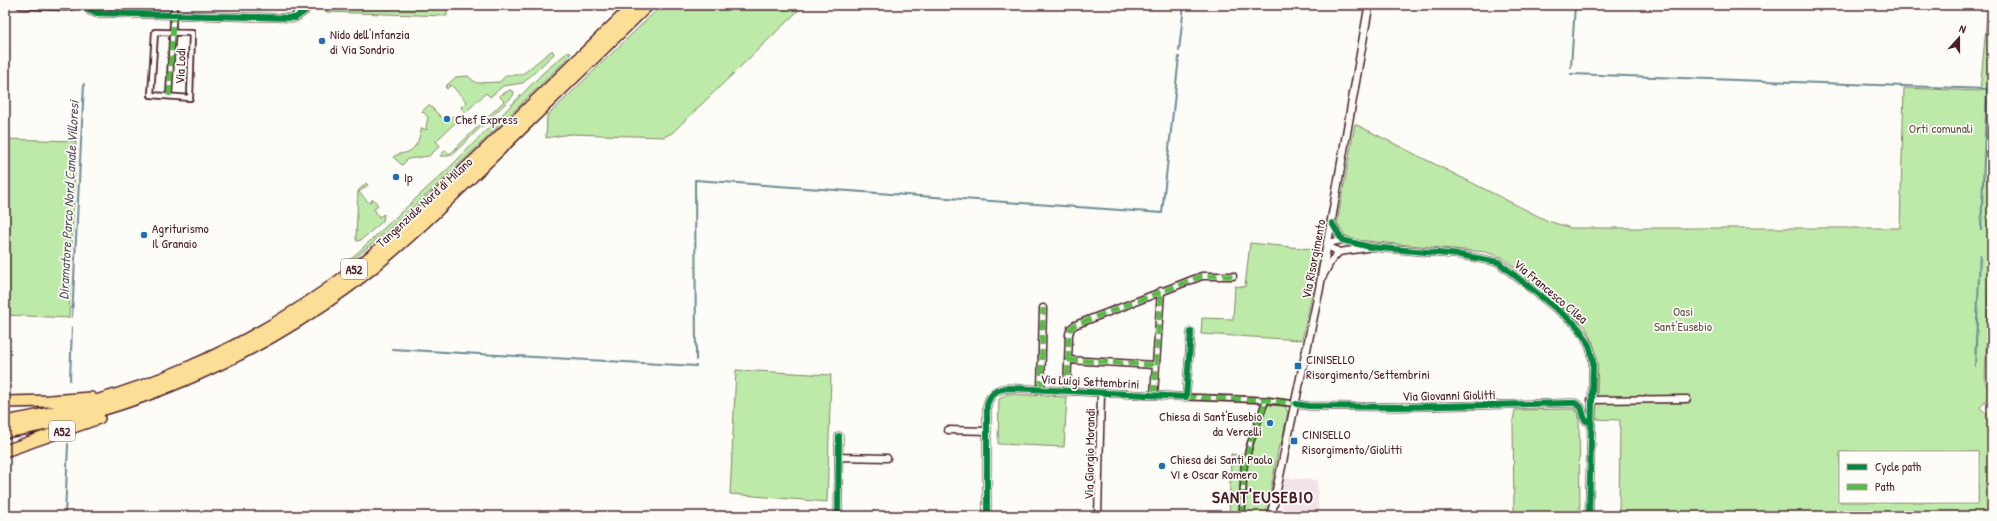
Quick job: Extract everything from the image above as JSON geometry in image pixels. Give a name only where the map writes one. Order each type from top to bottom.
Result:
[{"type":"highway","name":"Tangenziale Nord di Milano","points":[[5,422],[116,401],[230,348],[284,318],[348,275],[420,213],[634,5]]},
{"type":"highway","name":"Tangenziale Nord di Milano","points":[[5,432],[59,422],[116,401],[180,382],[238,355],[290,326],[347,287],[421,226],[648,5]]},
{"type":"highway","name":"A52","points":[[5,402],[116,401]]},
{"type":"highway","name":"A52","points":[[5,451],[103,417],[116,401]]},
{"type":"street","points":[[20,5],[66,7],[75,5]]},
{"type":"street","points":[[85,5],[90,11],[95,13],[295,18],[308,5]]},
{"type":"street","name":"Via Lodi","points":[[169,96],[174,5]]},
{"type":"street","points":[[295,18],[302,5]]},
{"type":"street","name":"Via Risorgimento","points":[[1271,516],[1321,282],[1369,5]]},
{"type":"street","name":"Via Lodi","points":[[155,32],[192,33],[190,98],[169,96],[151,95],[155,32]]},
{"type":"street","points":[[1332,223],[1342,240]]},
{"type":"street","name":"Via Francesco Cilea","points":[[1328,244],[1342,240],[1370,247],[1484,258],[1504,265],[1574,323],[1585,335],[1592,352],[1593,363],[1589,516]]},
{"type":"street","points":[[1321,282],[1331,261],[1339,252],[1328,244]]},
{"type":"street","name":"Via Francesco Cilea","points":[[1339,252],[1370,247]]},
{"type":"street","points":[[1067,391],[1071,328],[1161,291],[1206,275],[1233,276]]},
{"type":"street","points":[[1154,395],[1161,291]]},
{"type":"street","points":[[1041,390],[1044,308]]},
{"type":"street","points":[[1186,397],[1191,332]]},
{"type":"street","points":[[1068,360],[1155,365]]},
{"type":"street","name":"Via Luigi Settembrini","points":[[986,431],[987,405],[995,392],[1002,388],[1266,400],[1296,404]]},
{"type":"street","name":"Via Giorgio Morandi","points":[[1098,516],[1101,393]]},
{"type":"street","points":[[1592,400],[1687,399]]},
{"type":"street","points":[[1242,516],[1244,467],[1254,432],[1266,400]]},
{"type":"street","name":"Via Giovanni Giolitti","points":[[1296,404],[1309,406],[1399,407],[1575,403],[1581,407],[1585,420],[1591,423]]},
{"type":"street","points":[[948,430],[986,431],[986,516]]},
{"type":"street","points":[[839,436],[838,511],[842,516]]},
{"type":"street","points":[[839,457],[887,458]]},
{"type":"shaded area","points":[[1284,478],[1317,480],[1319,516],[1281,516]]},
{"type":"green space","points":[[325,5],[447,5],[447,16],[325,12]]},
{"type":"green space","points":[[662,5],[804,5],[672,133],[664,137],[570,134],[546,138],[547,116]]},
{"type":"green space","name":"Oasi Sant'Eusebio","points":[[1988,5],[1992,5],[1992,241],[1990,242],[1985,382],[1992,393],[1992,399],[1987,398],[1980,408],[1992,418],[1992,516],[1619,516],[1620,420],[1596,419],[1596,359],[1591,337],[1585,326],[1502,257],[1485,252],[1355,240],[1342,234],[1337,223],[1355,124],[1548,221],[1571,228],[1900,228],[1904,88],[1980,91]]},
{"type":"green space","points":[[551,51],[553,51],[554,54],[523,83],[503,86],[490,97],[486,93],[465,113],[461,108],[467,102],[451,85],[447,89],[445,87],[456,77],[468,76],[476,83],[500,82],[506,75],[519,75],[524,73]]},
{"type":"green space","points":[[568,52],[571,53],[567,59],[458,166],[373,243],[344,267],[343,266],[451,166],[545,71]]},
{"type":"green space","points":[[510,90],[514,92],[513,96],[453,154],[449,156],[440,156],[445,150],[450,154],[504,101],[499,96]]},
{"type":"green space","points":[[429,105],[446,122],[453,116],[458,120],[436,141],[440,146],[429,156],[408,159],[402,165],[393,157],[411,150],[418,142],[422,128],[427,129],[428,117],[422,111]]},
{"type":"green space","points":[[5,139],[76,141],[69,318],[5,315]]},
{"type":"green space","points":[[366,183],[368,185],[359,192],[369,203],[373,199],[378,205],[374,209],[379,217],[384,214],[383,221],[361,240],[357,241],[358,191]]},
{"type":"green space","points":[[1250,243],[1322,250],[1302,340],[1201,334],[1202,318],[1233,319],[1235,286],[1245,287]]},
{"type":"green space","points":[[736,370],[831,375],[827,502],[730,494]]},
{"type":"green space","points":[[1006,394],[1067,397],[1064,447],[998,444],[999,399]]},
{"type":"green space","points":[[1267,405],[1285,406],[1288,412],[1281,445],[1279,445],[1266,516],[1229,516],[1231,454],[1249,456]]},
{"type":"green space","points":[[1573,409],[1579,413],[1580,516],[1514,516],[1513,420],[1515,410]]},
{"type":"waterway","points":[[1179,51],[1184,5]]},
{"type":"waterway","points":[[1571,67],[1575,5]]},
{"type":"waterway","points":[[696,360],[695,180],[1162,213],[1179,57]]},
{"type":"waterway","points":[[1571,74],[1987,89],[1981,230]]},
{"type":"waterway","name":"Diramatore Parco Nord Canale Villoresi","points":[[72,317],[84,84]]},
{"type":"waterway","points":[[1975,366],[1980,255]]},
{"type":"waterway","name":"Diramatore Parco Nord Canale Villoresi","points":[[70,380],[72,327]]},
{"type":"waterway","points":[[392,349],[696,366]]},
{"type":"waterway","name":"Diramatore Parco Nord Canale Villoresi","points":[[65,516],[68,444]]},
{"type":"marked path","points":[[169,96],[174,5]]},
{"type":"marked path","points":[[1067,391],[1069,334],[1071,328],[1075,325],[1202,276],[1233,276]]},
{"type":"marked path","points":[[1154,395],[1161,291]]},
{"type":"marked path","points":[[1041,390],[1043,308]]},
{"type":"marked path","points":[[1068,360],[1155,365]]},
{"type":"marked path","points":[[1186,397],[1266,400],[1296,404]]},
{"type":"marked path","points":[[1242,516],[1244,467],[1250,444],[1266,400]]},
{"type":"cycle path","points":[[85,5],[90,11],[95,13],[295,18],[305,11],[308,5]]},
{"type":"cycle path","points":[[1332,223],[1342,240],[1370,247],[1460,255],[1498,262],[1574,323],[1585,337],[1591,351],[1593,363],[1589,516]]},
{"type":"cycle path","points":[[987,516],[987,405],[992,394],[998,390],[1010,388],[1186,397],[1191,332]]},
{"type":"cycle path","points":[[1296,404],[1309,406],[1399,407],[1575,403],[1581,407],[1585,420],[1589,422]]},
{"type":"cycle path","points":[[839,436],[838,511],[842,516]]},
{"type":"place","name":"Nido dell'Infanzia di Via Sondrio","points":[[322,41]]},
{"type":"place","name":"Chef Express","points":[[447,119]]},
{"type":"place","name":"Ip","points":[[396,177]]},
{"type":"place","name":"Agriturismo Il Granaio","points":[[144,235]]},
{"type":"place","name":"CINISELLO Risorgimento/Settembrini","points":[[1298,366]]},
{"type":"place","name":"Chiesa di Sant'Eusebio da Vercelli","points":[[1270,423]]},
{"type":"place","name":"CINISELLO Risorgimento/Giolitti","points":[[1294,441]]},
{"type":"place","name":"Chiesa dei Santi Paolo VI e Oscar Romero","points":[[1162,466]]},
{"type":"district","name":"SANT'EUSEBIO","points":[[1263,496]]},
{"type":"park label","name":"Orti comunali","points":[[1941,128]]}]
